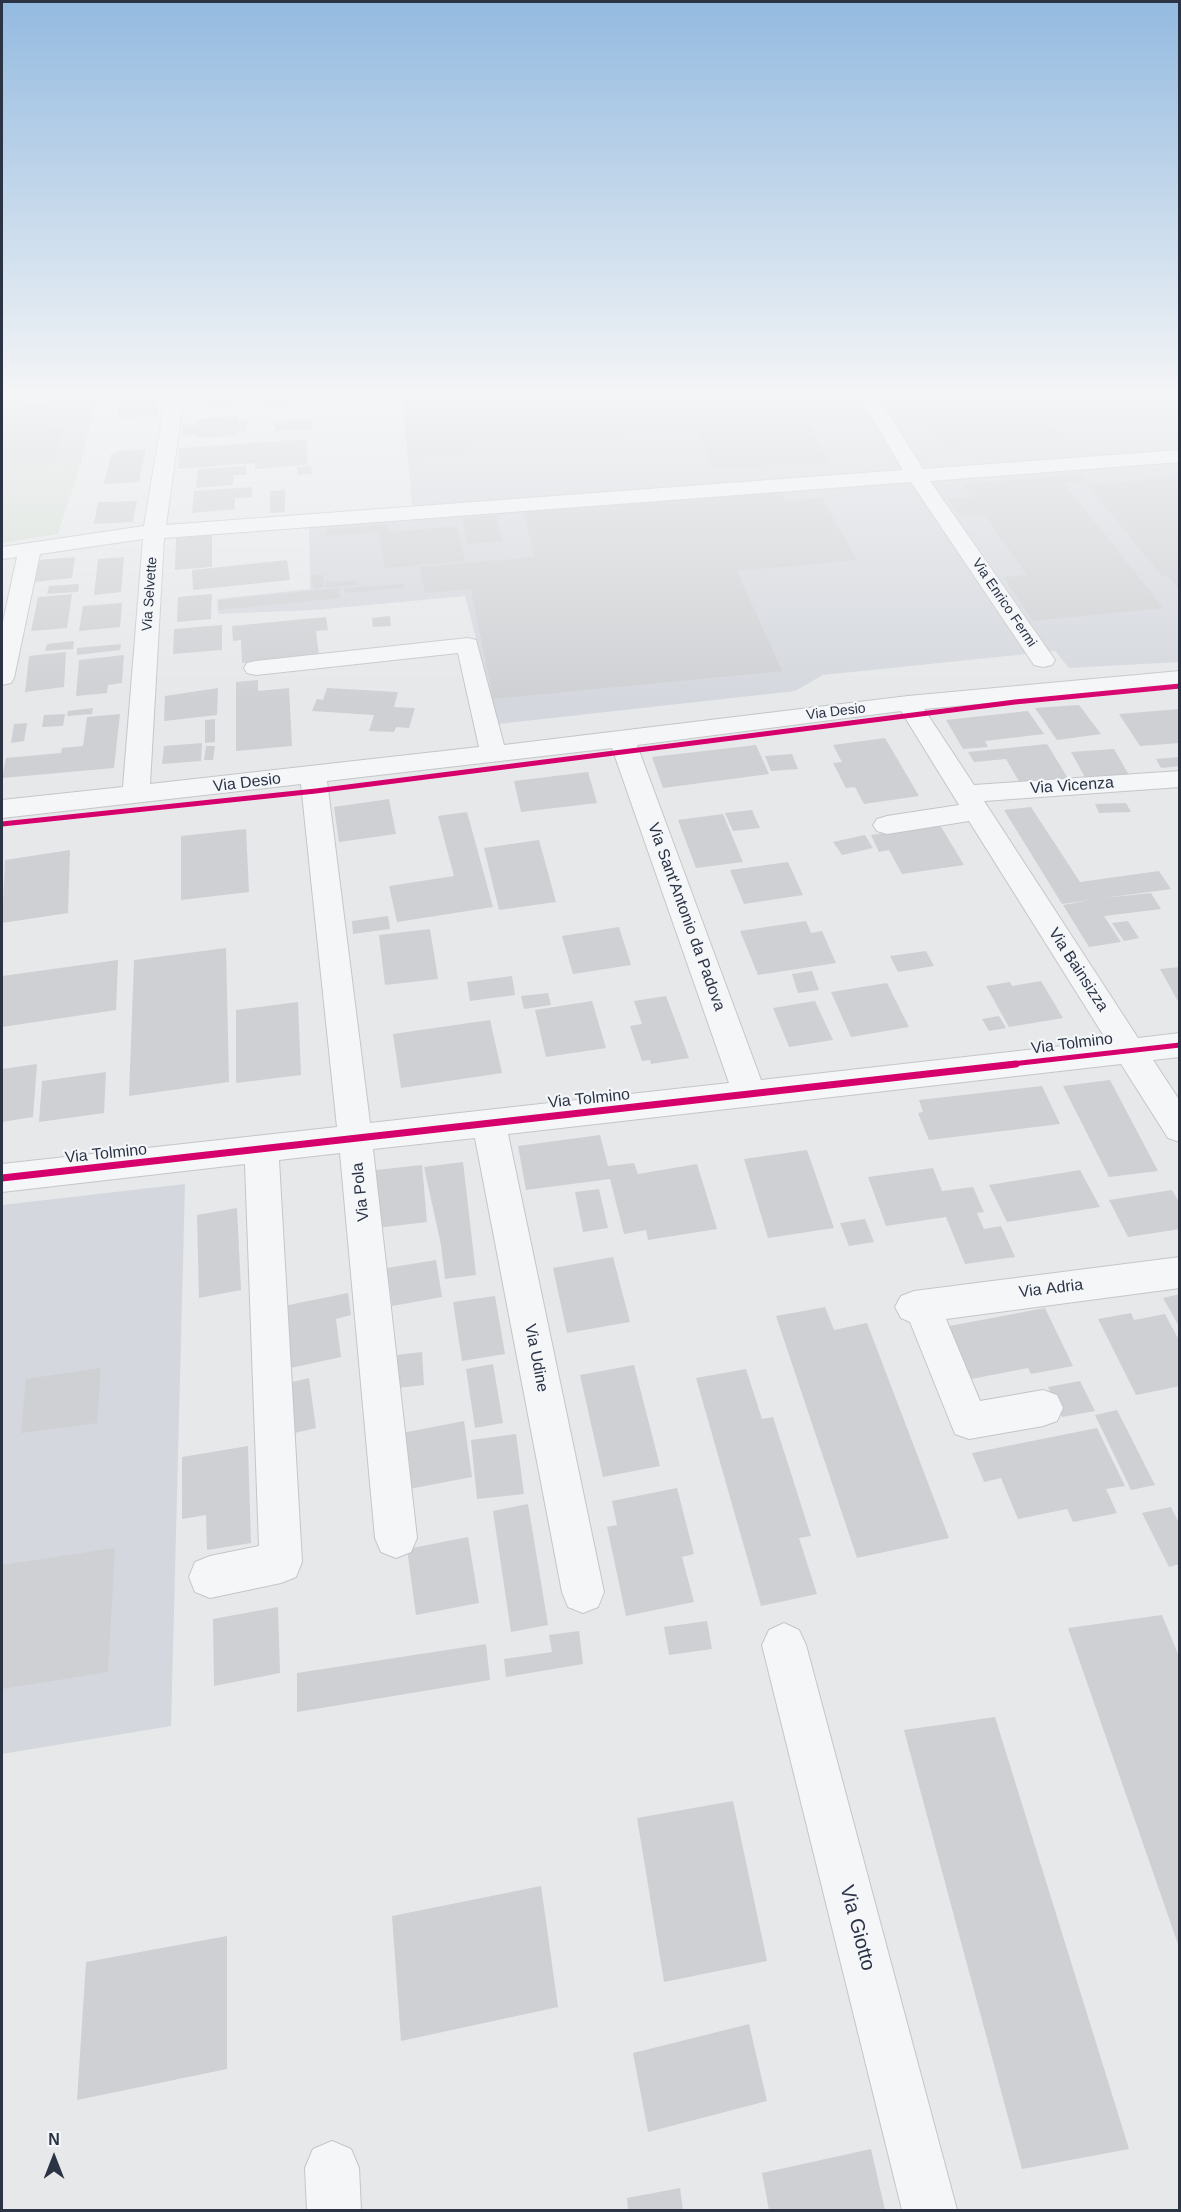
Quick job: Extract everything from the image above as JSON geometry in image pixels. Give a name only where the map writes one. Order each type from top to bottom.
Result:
[{"type":"street","name":"Via Selvette","points":[[136,795],[154,532],[159,497]]},
{"type":"street","points":[[2,553],[154,532],[628,497]]},
{"type":"street","name":"Via Enrico Fermi","points":[[932,497],[1043,660]]},
{"type":"street","points":[[2,678],[30,548]]},
{"type":"street","points":[[256,668],[468,645],[493,754]]},
{"type":"street","name":"Via Desio","points":[[2,809],[622,739],[908,703],[1061,687],[1179,678]]},
{"type":"street","name":"Via Bainsizza","points":[[908,703],[1179,1129]]},
{"type":"street","name":"Via Sant'Antonio da Padova","points":[[622,739],[750,1095]]},
{"type":"street","name":"Via Pola","points":[[313,775],[355,1136],[396,1538]]},
{"type":"street","name":"Via Vicenza","points":[[970,802],[1179,779]]},
{"type":"street","points":[[887,825],[970,802]]},
{"type":"street","name":"Via Tolmino","points":[[2,1178],[261,1149],[355,1136],[489,1124],[1179,1045]]},
{"type":"street","name":"Via Udine","points":[[489,1124],[583,1592]]},
{"type":"street","points":[[210,1577],[281,1562],[261,1149]]},
{"type":"street","name":"Via Adria","points":[[1043,1408],[969,1421],[918,1307],[1179,1272]]},
{"type":"street","name":"Via Giotto","points":[[784,1645],[930,2211]]},
{"type":"shaded area","points":[[2,497],[70,497],[58,534],[2,543]]},
{"type":"shaded area","points":[[411,497],[1179,497],[1179,662],[1069,668],[1055,651],[823,675],[795,691],[498,724],[465,596],[315,610],[218,614],[217,599],[310,589],[309,526],[413,517]]},
{"type":"shaded area","points":[[185,1184],[171,1726],[2,1754],[2,1205]]},
{"type":"building","points":[[193,497],[248,497],[235,498],[235,509],[192,513]]},
{"type":"building","points":[[270,497],[285,497],[285,512],[270,513]]},
{"type":"building","points":[[692,497],[784,497],[786,501],[822,498],[857,560],[737,571],[782,671],[493,699],[471,589],[425,593],[420,567],[535,557],[523,511]]},
{"type":"building","points":[[1075,497],[1163,608],[1033,621],[1003,577],[1027,575],[984,515],[960,517],[948,499]]},
{"type":"building","points":[[1097,497],[1180,497],[1180,590],[1168,576],[1163,577]]},
{"type":"building","points":[[137,501],[133,522],[94,524],[98,502]]},
{"type":"building","points":[[496,515],[502,541],[467,544],[462,518]]},
{"type":"building","points":[[388,524],[389,532],[457,526],[465,561],[385,568],[379,532],[326,536],[326,529]]},
{"type":"building","points":[[212,535],[212,567],[175,570],[176,538]]},
{"type":"building","points":[[75,557],[72,578],[34,582],[38,560]]},
{"type":"building","points":[[124,557],[121,592],[94,595],[98,559]]},
{"type":"building","points":[[287,560],[290,580],[193,590],[192,570]]},
{"type":"building","points":[[312,575],[323,575],[324,587],[313,588]]},
{"type":"building","points":[[356,581],[356,585],[326,587],[326,582]]},
{"type":"building","points":[[79,584],[78,592],[47,594],[49,586]]},
{"type":"building","points":[[404,584],[404,588],[345,593],[344,588]]},
{"type":"building","points":[[339,588],[340,598],[219,610],[219,600]]},
{"type":"building","points":[[72,594],[67,628],[31,631],[38,597]]},
{"type":"building","points":[[212,594],[211,619],[177,622],[178,597]]},
{"type":"building","points":[[122,603],[120,627],[79,631],[83,606]]},
{"type":"building","points":[[390,616],[391,626],[373,627],[372,618]]},
{"type":"building","points":[[326,617],[328,630],[316,631],[319,655],[242,663],[241,640],[233,641],[232,626]]},
{"type":"building","points":[[222,625],[222,650],[173,654],[174,629]]},
{"type":"building","points":[[74,641],[73,649],[45,651],[47,644]]},
{"type":"building","points":[[121,644],[120,650],[77,655],[77,648]]},
{"type":"building","points":[[66,652],[64,687],[25,692],[29,656]]},
{"type":"building","points":[[124,655],[122,683],[108,685],[107,693],[76,696],[79,660]]},
{"type":"building","points":[[258,680],[258,691],[289,688],[292,746],[236,751],[236,682]]},
{"type":"building","points":[[218,688],[217,715],[164,721],[165,696]]},
{"type":"building","points":[[327,688],[398,692],[394,707],[415,708],[409,728],[396,727],[394,732],[369,731],[374,715],[312,711],[317,699],[323,700]]},
{"type":"building","points":[[1079,705],[1101,734],[1057,740],[1035,708]]},
{"type":"building","points":[[93,708],[92,714],[67,716],[68,711]]},
{"type":"building","points":[[1180,709],[1180,743],[1140,746],[1119,714]]},
{"type":"building","points":[[1028,711],[1044,734],[985,741],[988,747],[963,749],[946,720]]},
{"type":"building","points":[[65,714],[63,726],[42,727],[44,715]]},
{"type":"building","points":[[120,714],[114,768],[2,778],[6,758],[61,753],[62,748],[83,746],[87,717]]},
{"type":"building","points":[[215,719],[215,742],[205,743],[205,720]]},
{"type":"building","points":[[27,723],[24,741],[11,743],[14,724]]},
{"type":"building","points":[[885,738],[919,796],[864,804],[855,787],[846,788],[833,763],[842,762],[833,745]]},
{"type":"building","points":[[202,743],[201,761],[162,764],[164,746]]},
{"type":"building","points":[[1047,744],[1069,780],[1021,785],[1006,759],[974,762],[968,752]]},
{"type":"building","points":[[756,745],[769,774],[663,788],[652,757]]},
{"type":"building","points":[[206,746],[215,746],[213,760],[204,760]]},
{"type":"building","points":[[1114,749],[1129,775],[1086,779],[1071,752]]},
{"type":"building","points":[[792,754],[798,769],[771,771],[765,756]]},
{"type":"building","points":[[1180,757],[1180,766],[1161,768],[1156,759]]},
{"type":"building","points":[[588,772],[597,803],[521,812],[514,781]]},
{"type":"building","points":[[389,799],[396,834],[339,842],[334,807]]},
{"type":"building","points":[[1126,803],[1131,812],[1099,813],[1095,804]]},
{"type":"building","points":[[1031,807],[1080,882],[1159,871],[1171,889],[1104,898],[1151,893],[1161,909],[1104,916],[1121,942],[1089,947],[1063,905],[1091,900],[1062,904],[1004,810]]},
{"type":"building","points":[[752,810],[760,828],[733,831],[725,813]]},
{"type":"building","points":[[467,812],[493,907],[397,922],[389,886],[454,876],[438,816]]},
{"type":"building","points":[[723,814],[743,862],[696,868],[678,820]]},
{"type":"building","points":[[940,825],[964,865],[902,874],[889,850],[879,852],[871,835]]},
{"type":"building","points":[[246,829],[249,892],[181,900],[181,836]]},
{"type":"building","points":[[865,835],[873,848],[842,855],[833,842]]},
{"type":"building","points":[[539,840],[556,902],[499,910],[484,848]]},
{"type":"building","points":[[70,850],[68,913],[2,923],[5,860]]},
{"type":"building","points":[[788,862],[803,895],[744,904],[730,870]]},
{"type":"building","points":[[388,916],[390,929],[353,934],[352,921]]},
{"type":"building","points":[[806,921],[811,933],[822,931],[836,963],[758,975],[740,931]]},
{"type":"building","points":[[1128,921],[1139,938],[1124,941],[1112,923]]},
{"type":"building","points":[[619,927],[631,965],[573,974],[562,936]]},
{"type":"building","points":[[430,929],[438,979],[385,985],[379,935]]},
{"type":"building","points":[[226,948],[229,1082],[129,1096],[134,960]]},
{"type":"building","points":[[926,951],[934,966],[898,972],[890,956]]},
{"type":"building","points":[[118,960],[116,1010],[2,1027],[2,976]]},
{"type":"building","points":[[1180,967],[1180,1005],[1160,969]]},
{"type":"building","points":[[812,971],[819,990],[798,993],[792,974]]},
{"type":"building","points":[[512,976],[515,995],[470,1001],[467,982]]},
{"type":"building","points":[[1041,981],[1063,1018],[1009,1027],[986,986],[1010,982],[1012,986]]},
{"type":"building","points":[[887,983],[909,1027],[851,1037],[831,992]]},
{"type":"building","points":[[548,993],[551,1005],[524,1009],[521,996]]},
{"type":"building","points":[[666,996],[689,1058],[651,1064],[650,1060],[642,1061],[630,1026],[642,1024],[634,1001]]},
{"type":"building","points":[[592,1001],[606,1048],[546,1057],[535,1010]]},
{"type":"building","points":[[815,1001],[833,1040],[789,1047],[773,1008]]},
{"type":"building","points":[[298,1002],[301,1075],[236,1083],[236,1010]]},
{"type":"building","points":[[999,1016],[1006,1028],[989,1031],[982,1019]]},
{"type":"building","points":[[490,1020],[502,1073],[401,1088],[393,1034]]},
{"type":"building","points":[[37,1064],[33,1117],[2,1122],[2,1069]]},
{"type":"building","points":[[106,1072],[104,1113],[39,1122],[42,1081]]},
{"type":"building","points":[[1110,1080],[1158,1171],[1109,1177],[1063,1086]]},
{"type":"building","points":[[1042,1086],[1060,1124],[929,1140],[918,1113],[923,1112],[919,1100]]},
{"type":"building","points":[[600,1135],[608,1166],[634,1163],[638,1174],[697,1164],[717,1229],[648,1240],[646,1230],[624,1234],[610,1179],[526,1190],[518,1146]]},
{"type":"building","points":[[807,1150],[834,1228],[768,1238],[744,1159]]},
{"type":"building","points":[[463,1162],[476,1275],[445,1279],[441,1245],[424,1167]]},
{"type":"building","points":[[422,1165],[427,1222],[368,1229],[366,1171]]},
{"type":"building","points":[[933,1168],[942,1191],[973,1187],[984,1212],[977,1213],[984,1229],[1001,1226],[1015,1257],[965,1264],[946,1217],[886,1226],[868,1177]]},
{"type":"building","points":[[1080,1170],[1100,1207],[1007,1222],[989,1185]]},
{"type":"building","points":[[599,1189],[608,1228],[583,1232],[575,1192]]},
{"type":"building","points":[[1172,1190],[1180,1204],[1180,1229],[1128,1237],[1109,1200]]},
{"type":"building","points":[[237,1208],[241,1290],[199,1298],[197,1215]]},
{"type":"building","points":[[865,1219],[874,1242],[849,1246],[840,1223]]},
{"type":"building","points":[[613,1257],[630,1322],[567,1333],[553,1268]]},
{"type":"building","points":[[436,1260],[442,1297],[392,1306],[387,1268]]},
{"type":"building","points":[[348,1293],[351,1315],[336,1319],[341,1357],[286,1369],[279,1307]]},
{"type":"building","points":[[1180,1294],[1180,1328],[1163,1298]]},
{"type":"building","points":[[495,1296],[505,1354],[462,1361],[453,1302]]},
{"type":"building","points":[[825,1307],[834,1330],[867,1323],[949,1538],[857,1558],[776,1316]]},
{"type":"building","points":[[1045,1308],[1073,1366],[1031,1374],[1028,1368],[966,1380],[944,1327]]},
{"type":"building","points":[[1131,1313],[1134,1320],[1165,1314],[1180,1342],[1180,1386],[1136,1395],[1098,1319]]},
{"type":"building","points":[[422,1352],[424,1385],[398,1388],[396,1355]]},
{"type":"building","points":[[493,1364],[503,1423],[475,1428],[466,1369]]},
{"type":"building","points":[[634,1365],[660,1466],[603,1477],[580,1375]]},
{"type":"building","points":[[101,1368],[97,1423],[21,1433],[26,1379]]},
{"type":"building","points":[[746,1369],[762,1419],[773,1417],[811,1536],[799,1538],[817,1594],[761,1606],[696,1378]]},
{"type":"building","points":[[309,1378],[316,1428],[286,1435],[280,1385]]},
{"type":"building","points":[[1080,1381],[1095,1411],[1062,1417],[1048,1387]]},
{"type":"building","points":[[1117,1410],[1155,1485],[1131,1490],[1095,1415]]},
{"type":"building","points":[[464,1421],[472,1477],[409,1489],[402,1433]]},
{"type":"building","points":[[1097,1428],[1125,1486],[1106,1489],[1117,1513],[1073,1522],[1067,1509],[1018,1519],[1001,1478],[984,1482],[972,1453]]},
{"type":"building","points":[[516,1434],[524,1494],[477,1499],[471,1440]]},
{"type":"building","points":[[248,1446],[251,1543],[207,1550],[206,1515],[182,1519],[182,1457]]},
{"type":"building","points":[[677,1488],[694,1554],[682,1557],[694,1602],[626,1616],[607,1527],[617,1525],[612,1501]]},
{"type":"building","points":[[528,1504],[548,1625],[511,1632],[493,1511]]},
{"type":"building","points":[[1171,1507],[1180,1525],[1180,1564],[1169,1567],[1142,1513]]},
{"type":"building","points":[[468,1537],[479,1603],[416,1615],[407,1549]]},
{"type":"building","points":[[115,1548],[108,1672],[2,1689],[2,1565]]},
{"type":"building","points":[[278,1607],[280,1673],[214,1686],[213,1619]]},
{"type":"building","points":[[1162,1615],[1180,1659],[1179,1947],[1068,1628]]},
{"type":"building","points":[[707,1621],[712,1649],[669,1655],[664,1627]]},
{"type":"building","points":[[579,1631],[583,1664],[506,1677],[504,1659],[552,1652],[549,1635]]},
{"type":"building","points":[[486,1644],[490,1680],[297,1712],[297,1673]]},
{"type":"building","points":[[995,1717],[1129,2149],[1022,2169],[904,1730]]},
{"type":"building","points":[[733,1801],[767,1961],[664,1982],[637,1818]]},
{"type":"building","points":[[541,1886],[558,2007],[401,2041],[392,1916]]},
{"type":"building","points":[[227,1936],[227,2069],[77,2100],[86,1962]]},
{"type":"building","points":[[749,2024],[767,2101],[648,2132],[633,2053]]},
{"type":"building","points":[[871,2149],[885,2210],[769,2210],[762,2173]]},
{"type":"building","points":[[680,2188],[683,2210],[628,2210],[627,2198]]},
{"type":"cycle path","points":[[2,824],[316,791],[1015,702],[1180,686]]},
{"type":"cycle path","points":[[2,1178],[1180,1045]]}]
